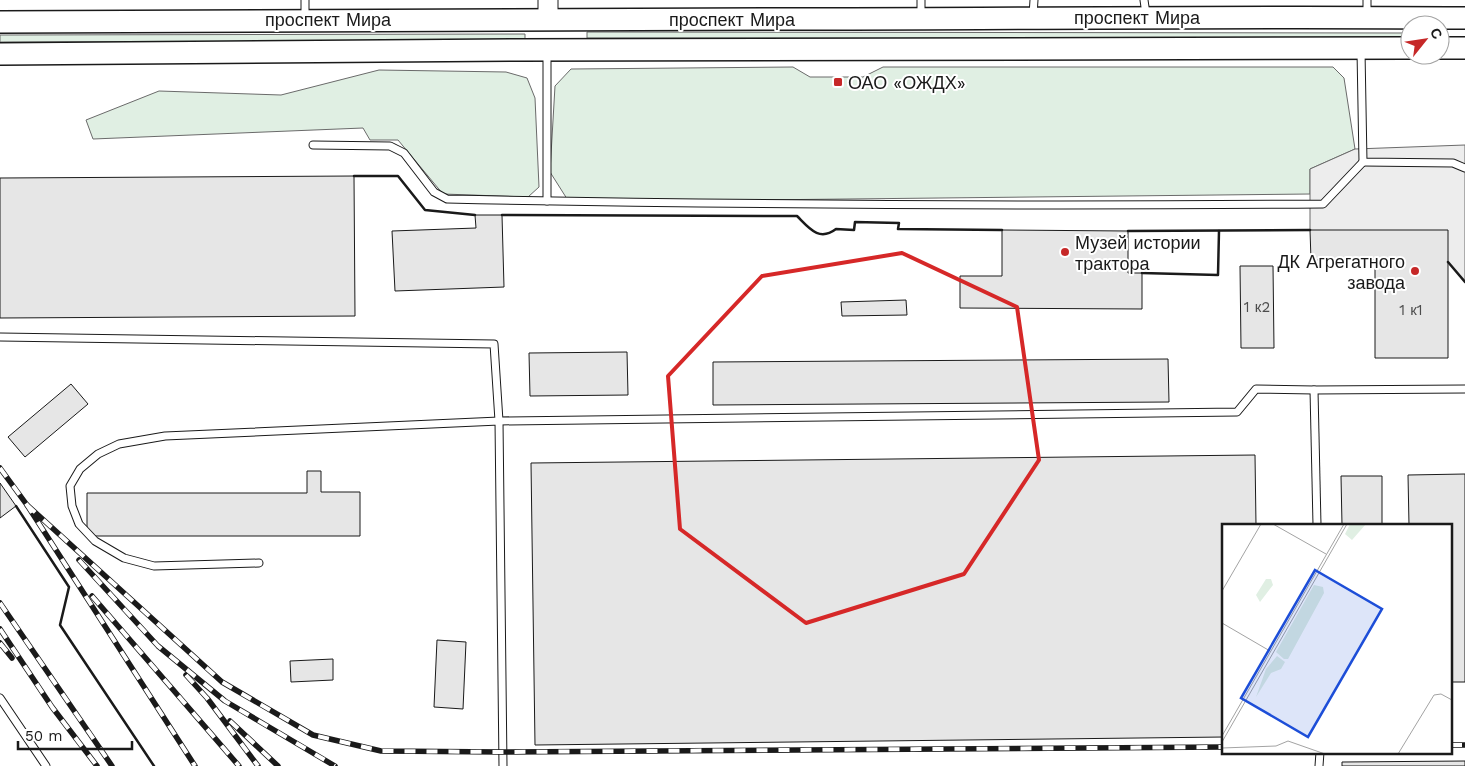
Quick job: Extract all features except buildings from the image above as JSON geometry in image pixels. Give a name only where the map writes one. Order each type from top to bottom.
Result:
[{"type":"main road","name":"проспект Мира","points":[[0,22],[305,10],[548,9],[1367,9],[1465,18]]},
{"type":"main road","points":[[547,50],[548,9]]},
{"type":"main road","name":"проспект Мира","points":[[0,54],[547,50],[1400,48]]},
{"type":"main road","points":[[1450,48],[1465,48]]},
{"type":"lane","points":[[313,145],[390,146],[404,153],[434,192],[447,199],[1108,206],[1323,204],[1363,162],[1362,49]]},
{"type":"lane","points":[[547,50],[547,201]]},
{"type":"lane","points":[[1363,162],[1453,163],[1465,168]]},
{"type":"lane","points":[[0,337],[494,344],[499,421],[503,766]]},
{"type":"lane","points":[[258,563],[154,566],[124,558],[95,542],[80,524],[72,506],[70,486],[80,469],[98,454],[119,444],[164,436],[499,421],[1237,412],[1256,389],[1465,389]]},
{"type":"lane","points":[[1314,390],[1317,524]]},
{"type":"lane","points":[[0,698],[46,766]]},
{"type":"highlighted area","points":[[902,253],[1017,307],[1039,460],[964,574],[806,623],[680,529],[668,376],[762,276]]},
{"type":"green space","points":[[587,32],[1400,33],[1400,39],[587,38]]},
{"type":"green space","points":[[525,34],[525,41],[0,42],[0,35]]},
{"type":"green space","points":[[793,67],[810,77],[863,77],[883,67],[1333,67],[1344,78],[1355,149],[1310,169],[1310,194],[569,202],[550,172],[555,86],[571,69]]},
{"type":"green space","points":[[379,70],[506,72],[527,78],[535,98],[539,187],[528,197],[443,194],[398,140],[370,140],[363,128],[93,139],[86,120],[159,91],[281,95]]},
{"type":"shaded area","points":[[1465,145],[1465,282],[1448,262],[1310,230],[1310,169],[1355,149]]},
{"type":"railway","points":[[0,468],[27,505],[195,766]]},
{"type":"railway","points":[[27,505],[222,682],[313,735],[381,751],[502,752],[1222,747]]},
{"type":"railway","points":[[79,560],[158,646],[225,701],[335,766]]},
{"type":"railway","points":[[92,596],[239,766]]},
{"type":"railway","points":[[0,603],[112,766]]},
{"type":"railway","points":[[0,629],[52,707],[97,766]]},
{"type":"railway","points":[[0,643],[12,658]]},
{"type":"railway","points":[[186,675],[207,698],[258,766]]},
{"type":"railway","points":[[230,721],[278,766]]},
{"type":"railway","points":[[1452,745],[1465,745]]},
{"type":"wall","points":[[354,176],[398,176],[425,210],[475,215]]},
{"type":"wall","points":[[502,215],[797,216],[819,234],[830,233],[836,229],[854,230],[855,222],[899,223],[898,229],[1002,230]]},
{"type":"wall","points":[[1128,231],[1310,230]]},
{"type":"wall","points":[[1142,273],[1218,275],[1219,231]]},
{"type":"wall","points":[[1448,262],[1465,282]]},
{"type":"wall","points":[[16,506],[69,587],[60,625],[154,766]]},
{"type":"place","name":"ОАО «ОЖДХ»","points":[[838,82]]},
{"type":"place","name":"Музей истории трактора","points":[[1065,252]]},
{"type":"place","name":"ДК Агрегатного завода","points":[[1415,271]]}]
